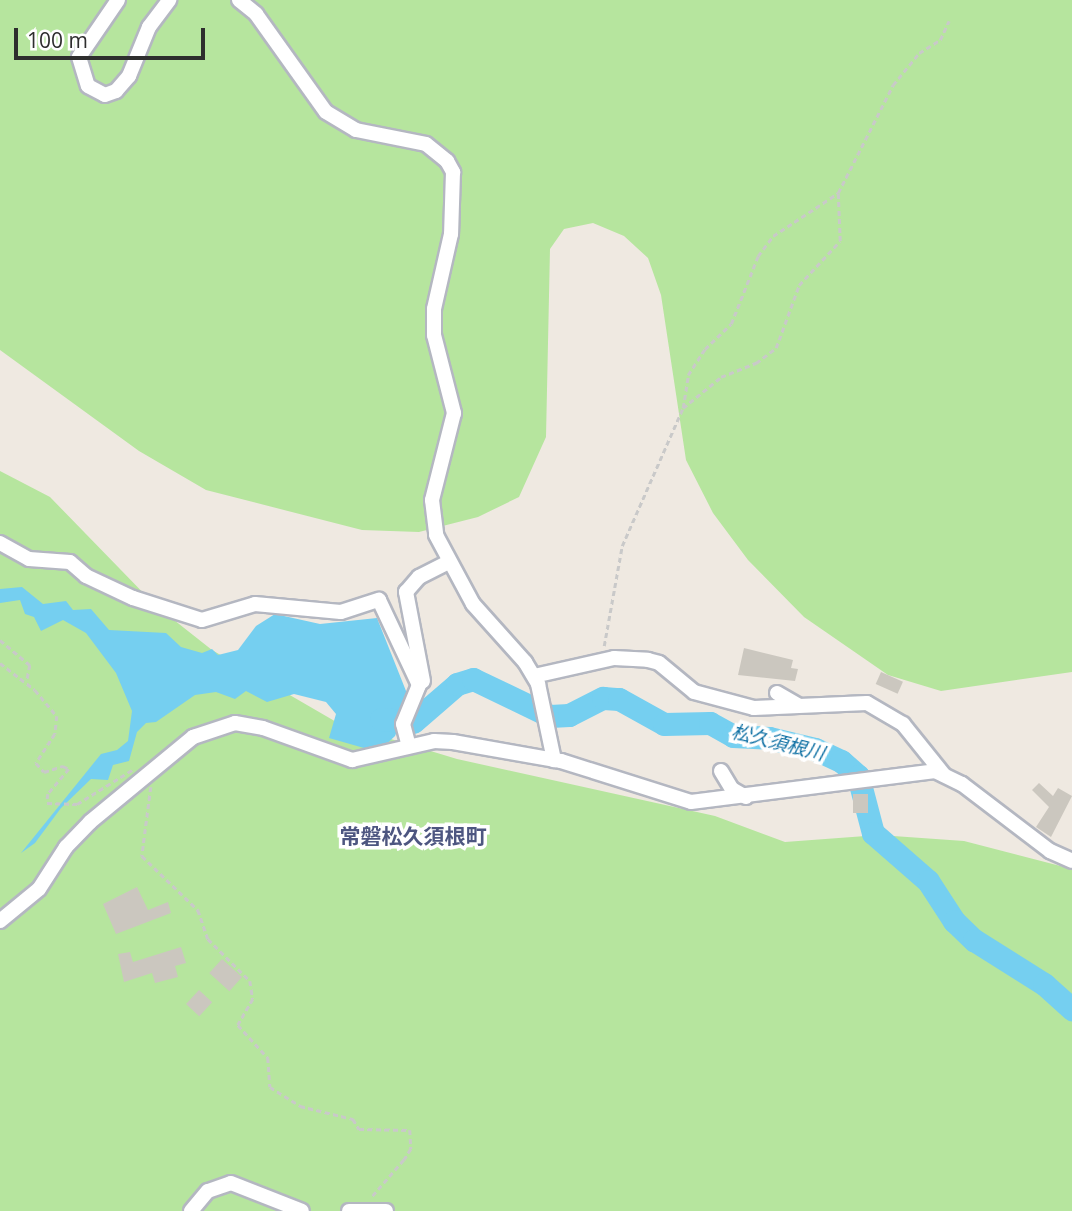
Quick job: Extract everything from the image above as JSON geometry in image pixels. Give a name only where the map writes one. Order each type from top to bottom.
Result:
[{"type":"street","points":[[118,0],[79,57],[88,86],[105,95],[116,91],[129,76],[154,17],[169,0]]},
{"type":"street","points":[[239,0],[256,14],[326,112],[356,130],[426,144],[447,161],[453,173],[452,234],[434,318],[454,413],[432,500],[436,535],[447,563],[473,604],[534,676],[554,760]]},
{"type":"street","points":[[0,543],[29,559],[70,562],[86,576],[133,598],[202,620],[255,604],[341,612],[379,600],[420,688]]},
{"type":"street","points":[[409,746],[403,724],[423,677],[406,592],[419,577],[447,563]]},
{"type":"street","points":[[534,676],[603,660],[655,661],[690,690],[754,708],[848,702],[877,706],[903,724],[944,775]]},
{"type":"street","points":[[777,692],[798,705]]},
{"type":"street","points":[[0,921],[39,889],[76,835],[141,771],[193,737],[222,724],[263,728],[352,760],[438,740],[554,760],[671,799],[747,798],[935,771],[1050,851],[1072,862]]},
{"type":"street","points":[[721,771],[732,789],[747,798]]},
{"type":"street","points":[[191,1211],[208,1191],[232,1184],[302,1211]]},
{"type":"street","points":[[356,1210],[386,1211]]},
{"type":"path","points":[[603,660],[622,546],[683,408],[692,367],[731,324],[766,245],[838,193],[893,85],[919,53],[940,40],[949,21]]},
{"type":"path","points":[[683,408],[721,377],[756,363],[776,348],[800,285],[840,241],[838,193]]},
{"type":"path","points":[[0,640],[30,665],[26,682]]},
{"type":"path","points":[[0,663],[26,682],[57,716],[55,734],[38,757],[38,768],[47,772],[69,767],[47,796],[47,803],[76,804],[141,771],[151,792],[142,856],[198,910],[208,939],[250,981],[253,999],[238,1025],[268,1058],[270,1087],[300,1106],[353,1119],[359,1129],[410,1130],[411,1149],[404,1160],[356,1210]]},
{"type":"green space","points":[[0,0],[1072,0],[1072,672],[941,691],[888,675],[804,617],[748,560],[713,513],[686,460],[661,295],[648,258],[624,236],[593,223],[564,229],[550,249],[546,437],[519,497],[478,517],[419,532],[362,530],[206,490],[139,451],[0,350]]},
{"type":"green space","points":[[0,471],[50,497],[155,605],[212,650],[338,723],[457,759],[715,816],[785,842],[879,835],[964,841],[1072,869],[1072,1211],[0,1211]]},
{"type":"water","points":[[22,587],[43,604],[66,601],[73,610],[91,609],[109,630],[166,633],[181,647],[202,653],[212,649],[218,655],[238,650],[256,626],[275,614],[320,624],[377,618],[410,701],[395,736],[378,752],[329,738],[336,714],[326,702],[294,694],[267,702],[246,691],[235,699],[216,692],[195,695],[156,722],[146,723],[137,732],[129,761],[113,765],[108,780],[91,779],[61,808],[35,843],[21,853],[101,754],[117,750],[128,741],[132,711],[116,673],[86,633],[63,620],[41,631],[34,617],[25,614],[20,600],[0,603],[0,589]]},
{"type":"building","points":[[744,648],[793,660],[791,668],[798,669],[795,681],[738,675]]},
{"type":"building","points":[[881,672],[903,682],[898,694],[876,684]]},
{"type":"building","points":[[1039,783],[1053,796],[1058,788],[1072,796],[1051,837],[1036,827],[1049,807],[1032,790]]},
{"type":"building","points":[[853,794],[868,794],[868,813],[853,813]]},
{"type":"building","points":[[137,887],[148,910],[168,902],[171,913],[116,934],[103,904]]},
{"type":"building","points":[[181,947],[186,963],[175,966],[178,977],[155,983],[152,973],[124,982],[118,954],[130,952],[133,962]]},
{"type":"building","points":[[222,959],[242,977],[229,991],[209,973]]},
{"type":"building","points":[[199,990],[212,1002],[199,1016],[186,1004]]},
{"type":"waterway","name":"松久須根川","points":[[381,719],[413,722],[457,684],[473,679],[550,716],[569,715],[603,698],[619,699],[664,724],[710,723],[733,736],[769,738],[815,749],[841,761],[858,776],[873,833],[928,881],[954,921],[974,940],[1044,984],[1072,1009]]},
{"type":"district","name":"常磐松久須根町","points":[[413,836]]}]
